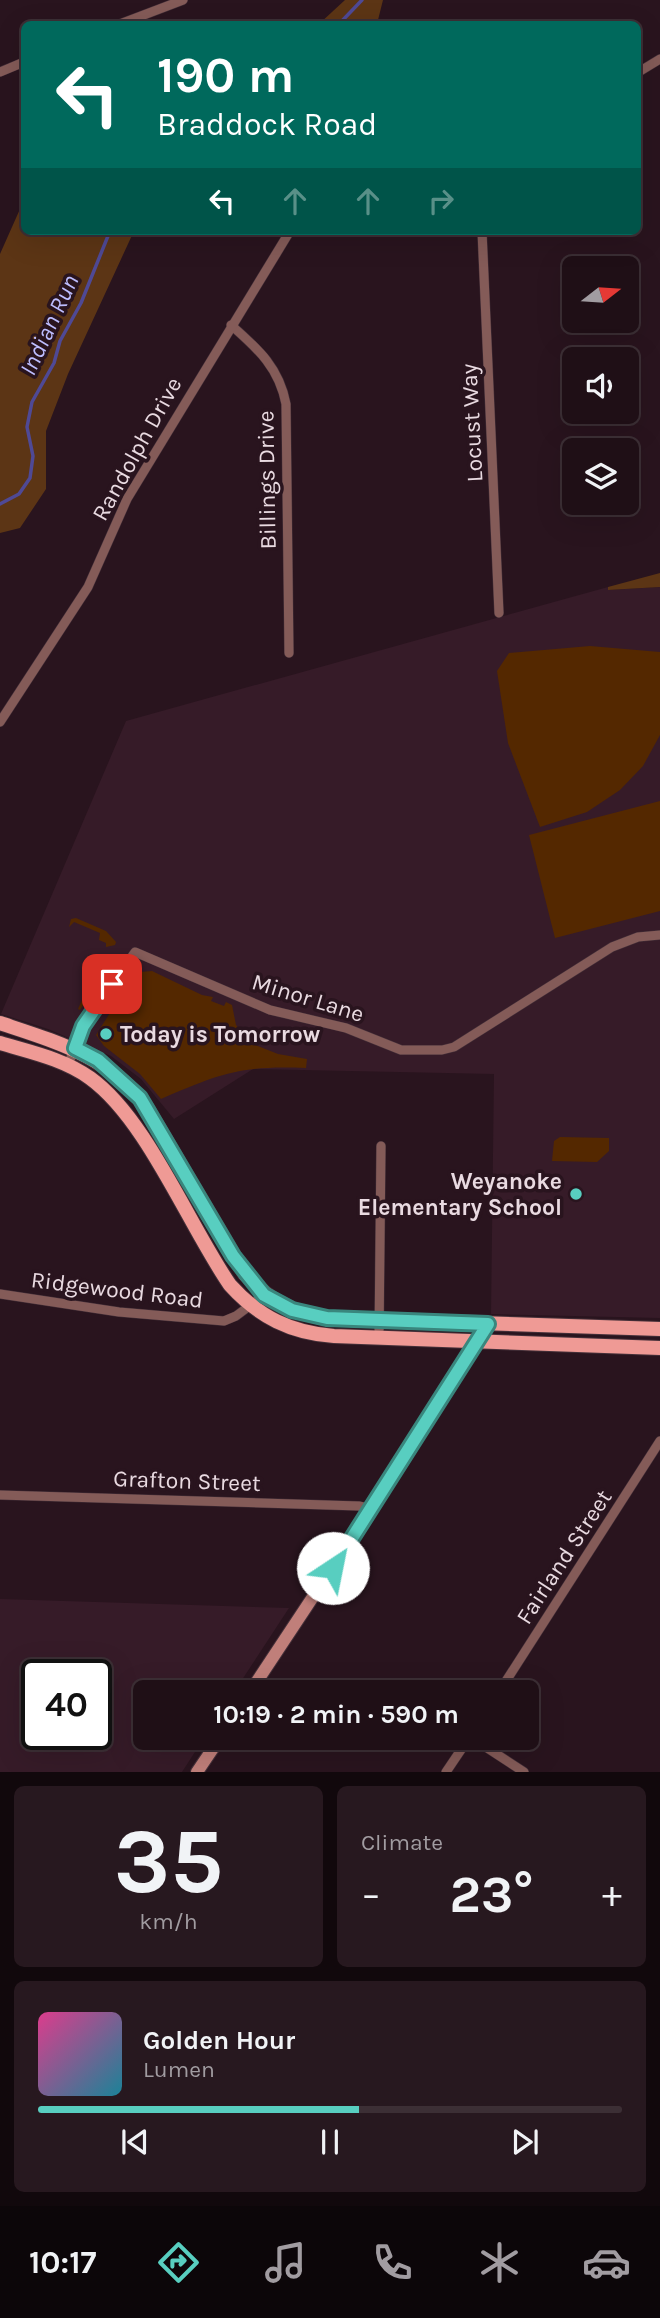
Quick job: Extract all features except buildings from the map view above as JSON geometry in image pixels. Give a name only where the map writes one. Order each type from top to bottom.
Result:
[{"type":"main road","points":[[0,1023],[75,1048],[98,1060],[140,1098],[239,1265],[264,1295],[306,1314],[488,1324],[660,1329]]},
{"type":"main road","points":[[0,1043],[68,1065],[89,1077],[124,1111],[219,1269],[250,1306],[265,1317],[293,1329],[314,1334],[660,1348]]},
{"type":"street","points":[[128,21],[183,0]]},
{"type":"street","points":[[641,70],[660,59]]},
{"type":"street","points":[[3,72],[21,63]]},
{"type":"street","name":"Randolph Drive","points":[[2,717],[88,587],[127,499],[288,235]]},
{"type":"street","name":"Locust Way","points":[[482,235],[499,612]]},
{"type":"street","name":"Billings Drive","points":[[231,326],[268,359],[280,380],[286,404],[289,653]]},
{"type":"street","name":"Minor Lane","points":[[68,1065],[83,1026],[135,952],[270,1010],[353,1031],[401,1050],[442,1050],[454,1046],[612,947],[638,937],[660,935]]},
{"type":"street","points":[[379,1338],[381,1146]]},
{"type":"street","name":"Ridgewood Road","points":[[0,1294],[186,1320],[224,1321],[264,1295]]},
{"type":"street","points":[[258,1680],[372,1509],[488,1324]]},
{"type":"street","name":"Fairland Street","points":[[507,1680],[660,1441]]},
{"type":"street","name":"Grafton Street","points":[[0,1495],[359,1506],[372,1509]]},
{"type":"street","points":[[197,1772],[212,1750]]},
{"type":"street","points":[[446,1772],[462,1750]]},
{"type":"street","points":[[489,1750],[524,1772]]},
{"type":"shaded area","points":[[345,0],[383,0],[378,21],[322,21]]},
{"type":"shaded area","points":[[21,207],[21,235],[132,235],[68,374],[46,431],[46,489],[20,528],[0,533],[0,254]]},
{"type":"shaded area","points":[[660,573],[660,587],[608,590],[608,587]]},
{"type":"shaded area","points":[[608,587],[609,590],[660,587],[660,1318],[491,1314],[494,1074],[253,1069],[174,1119],[141,1079],[111,1056],[48,1029],[1,1014],[126,721]]},
{"type":"shaded area","points":[[590,646],[660,652],[660,735],[643,766],[620,790],[587,812],[540,827],[508,743],[497,671],[509,653]]},
{"type":"shaded area","points":[[660,801],[660,911],[555,938],[529,835]]},
{"type":"shaded area","points":[[76,918],[106,931],[116,942],[115,945],[106,947],[106,943],[99,940],[100,933],[74,922],[69,927],[71,919]]},
{"type":"shaded area","points":[[101,956],[114,959],[80,1010],[78,1009]]},
{"type":"shaded area","points":[[152,971],[202,995],[213,997],[211,1001],[224,1006],[226,1002],[232,1005],[236,1025],[242,1032],[240,1039],[278,1054],[307,1059],[306,1068],[264,1068],[231,1073],[161,1099],[140,1074],[104,1046],[96,1035],[132,978],[140,972]]},
{"type":"shaded area","points":[[560,1137],[609,1138],[609,1151],[597,1162],[552,1161],[554,1141]]},
{"type":"shaded area","points":[[0,1599],[289,1608],[242,1680],[133,1680],[133,1750],[196,1750],[182,1772],[0,1772]]},
{"type":"waterway","name":"Indian Run","points":[[342,21],[362,0]]},
{"type":"waterway","name":"Indian Run","points":[[0,504],[19,494],[30,478],[33,456],[27,427],[32,402],[54,363],[60,341],[81,303],[108,235]]},
{"type":"place","name":"Today is Tomorrow","points":[[106,1034]]},
{"type":"place","name":"Weyanoke Elementary School","points":[[576,1194]]},
{"type":"route","points":[[112,984],[83,1026],[75,1048],[98,1060],[140,1098],[233,1256],[264,1295],[292,1310],[327,1318],[488,1324],[333,1568]]}]
